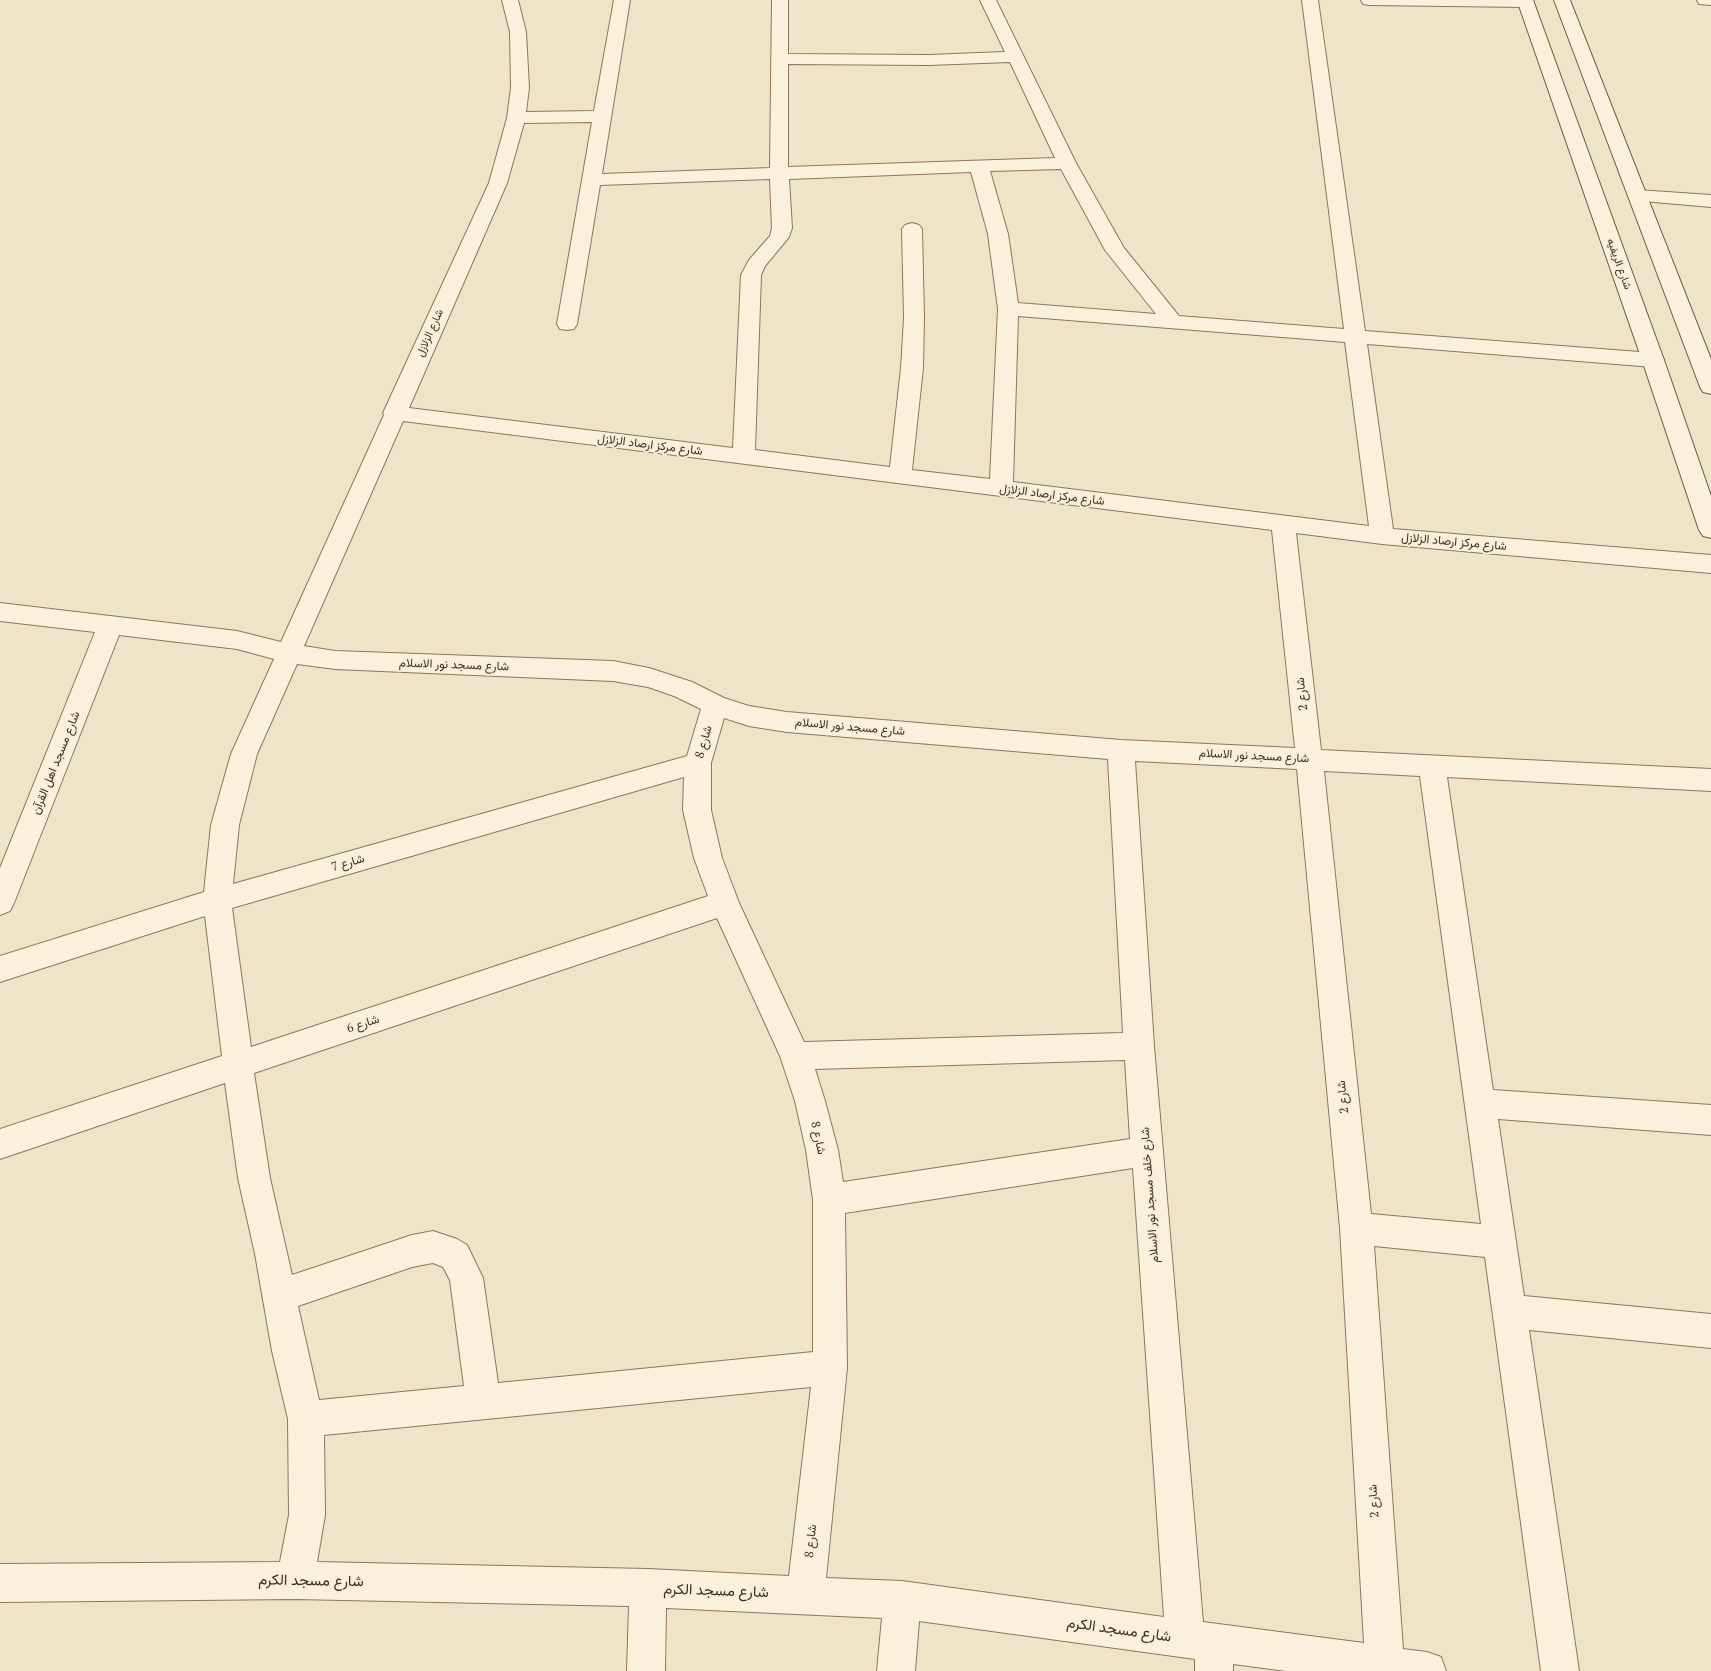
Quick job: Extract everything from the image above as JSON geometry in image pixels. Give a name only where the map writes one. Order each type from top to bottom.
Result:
[{"type":"street","name":"شارع الزلازل","points":[[295,1580],[307,1515],[306,1419],[289,1350],[254,1178],[238,1065],[216,900],[226,825],[244,754],[287,653],[498,183],[516,118],[520,88],[518,32],[510,0]]},
{"type":"street","points":[[566,324],[622,0]]},
{"type":"street","points":[[744,457],[751,274],[756,264],[779,237],[782,228],[779,173],[780,0]]},
{"type":"street","points":[[988,0],[1067,163],[1115,250],[1174,323]]},
{"type":"street","points":[[1310,0],[1382,536]]},
{"type":"street","points":[[1369,0],[1525,1]]},
{"type":"street","points":[[1562,0],[1711,387]]},
{"type":"street","points":[[1705,0],[1711,0]]},
{"type":"street","name":"شارع الريفيه","points":[[1525,1],[1653,360],[1711,530]]},
{"type":"street","points":[[780,59],[929,60],[1016,57]]},
{"type":"street","points":[[516,118],[601,116]]},
{"type":"street","points":[[590,180],[1067,163]]},
{"type":"street","points":[[979,166],[998,234],[1008,309],[1001,489]]},
{"type":"street","points":[[1638,196],[1711,202]]},
{"type":"street","points":[[900,476],[913,343],[914,271],[912,229]]},
{"type":"street","points":[[1008,309],[1653,360]]},
{"type":"street","name":"شارع مركز ارصاد الزلازل","points":[[394,413],[1382,536],[1711,564]]},
{"type":"street","name":"شارع 2","points":[[1283,524],[1309,759],[1356,1228],[1385,1669]]},
{"type":"street","name":"شارع مسجد نور الاسلام","points":[[0,612],[237,640],[287,653],[335,660],[613,671],[649,678],[674,686],[714,705],[749,716],[786,722],[1122,750],[1711,780]]},
{"type":"street","name":"شارع مسجد اهل القرآن","points":[[0,903],[112,624]]},
{"type":"street","name":"شارع 8","points":[[714,705],[698,763],[698,810],[708,858],[725,903],[795,1056],[810,1101],[822,1150],[829,1200],[830,1368],[805,1595]]},
{"type":"street","name":"شارع خلف مسجد نور الاسلام","points":[[1122,750],[1147,1151],[1204,1651]]},
{"type":"street","name":"شارع 7","points":[[0,969],[216,900],[698,763]]},
{"type":"street","points":[[1432,765],[1560,1671]]},
{"type":"street","name":"شارع 6","points":[[0,1144],[725,903]]},
{"type":"street","points":[[795,1056],[1139,1046]]},
{"type":"street","points":[[1480,1102],[1711,1120]]},
{"type":"street","points":[[829,1200],[1147,1151]]},
{"type":"street","points":[[1356,1228],[1499,1242]]},
{"type":"street","points":[[279,1296],[412,1251],[434,1247],[445,1250],[455,1256],[466,1278],[483,1401]]},
{"type":"street","points":[[1509,1311],[1711,1331]]},
{"type":"street","points":[[306,1419],[830,1368]]},
{"type":"street","name":"شارع مسجد الكرم","points":[[0,1583],[295,1580],[648,1588],[902,1600],[1204,1651],[1385,1669],[1427,1671]]},
{"type":"street","points":[[646,1671],[648,1588]]},
{"type":"street","points":[[896,1671],[902,1600]]}]
